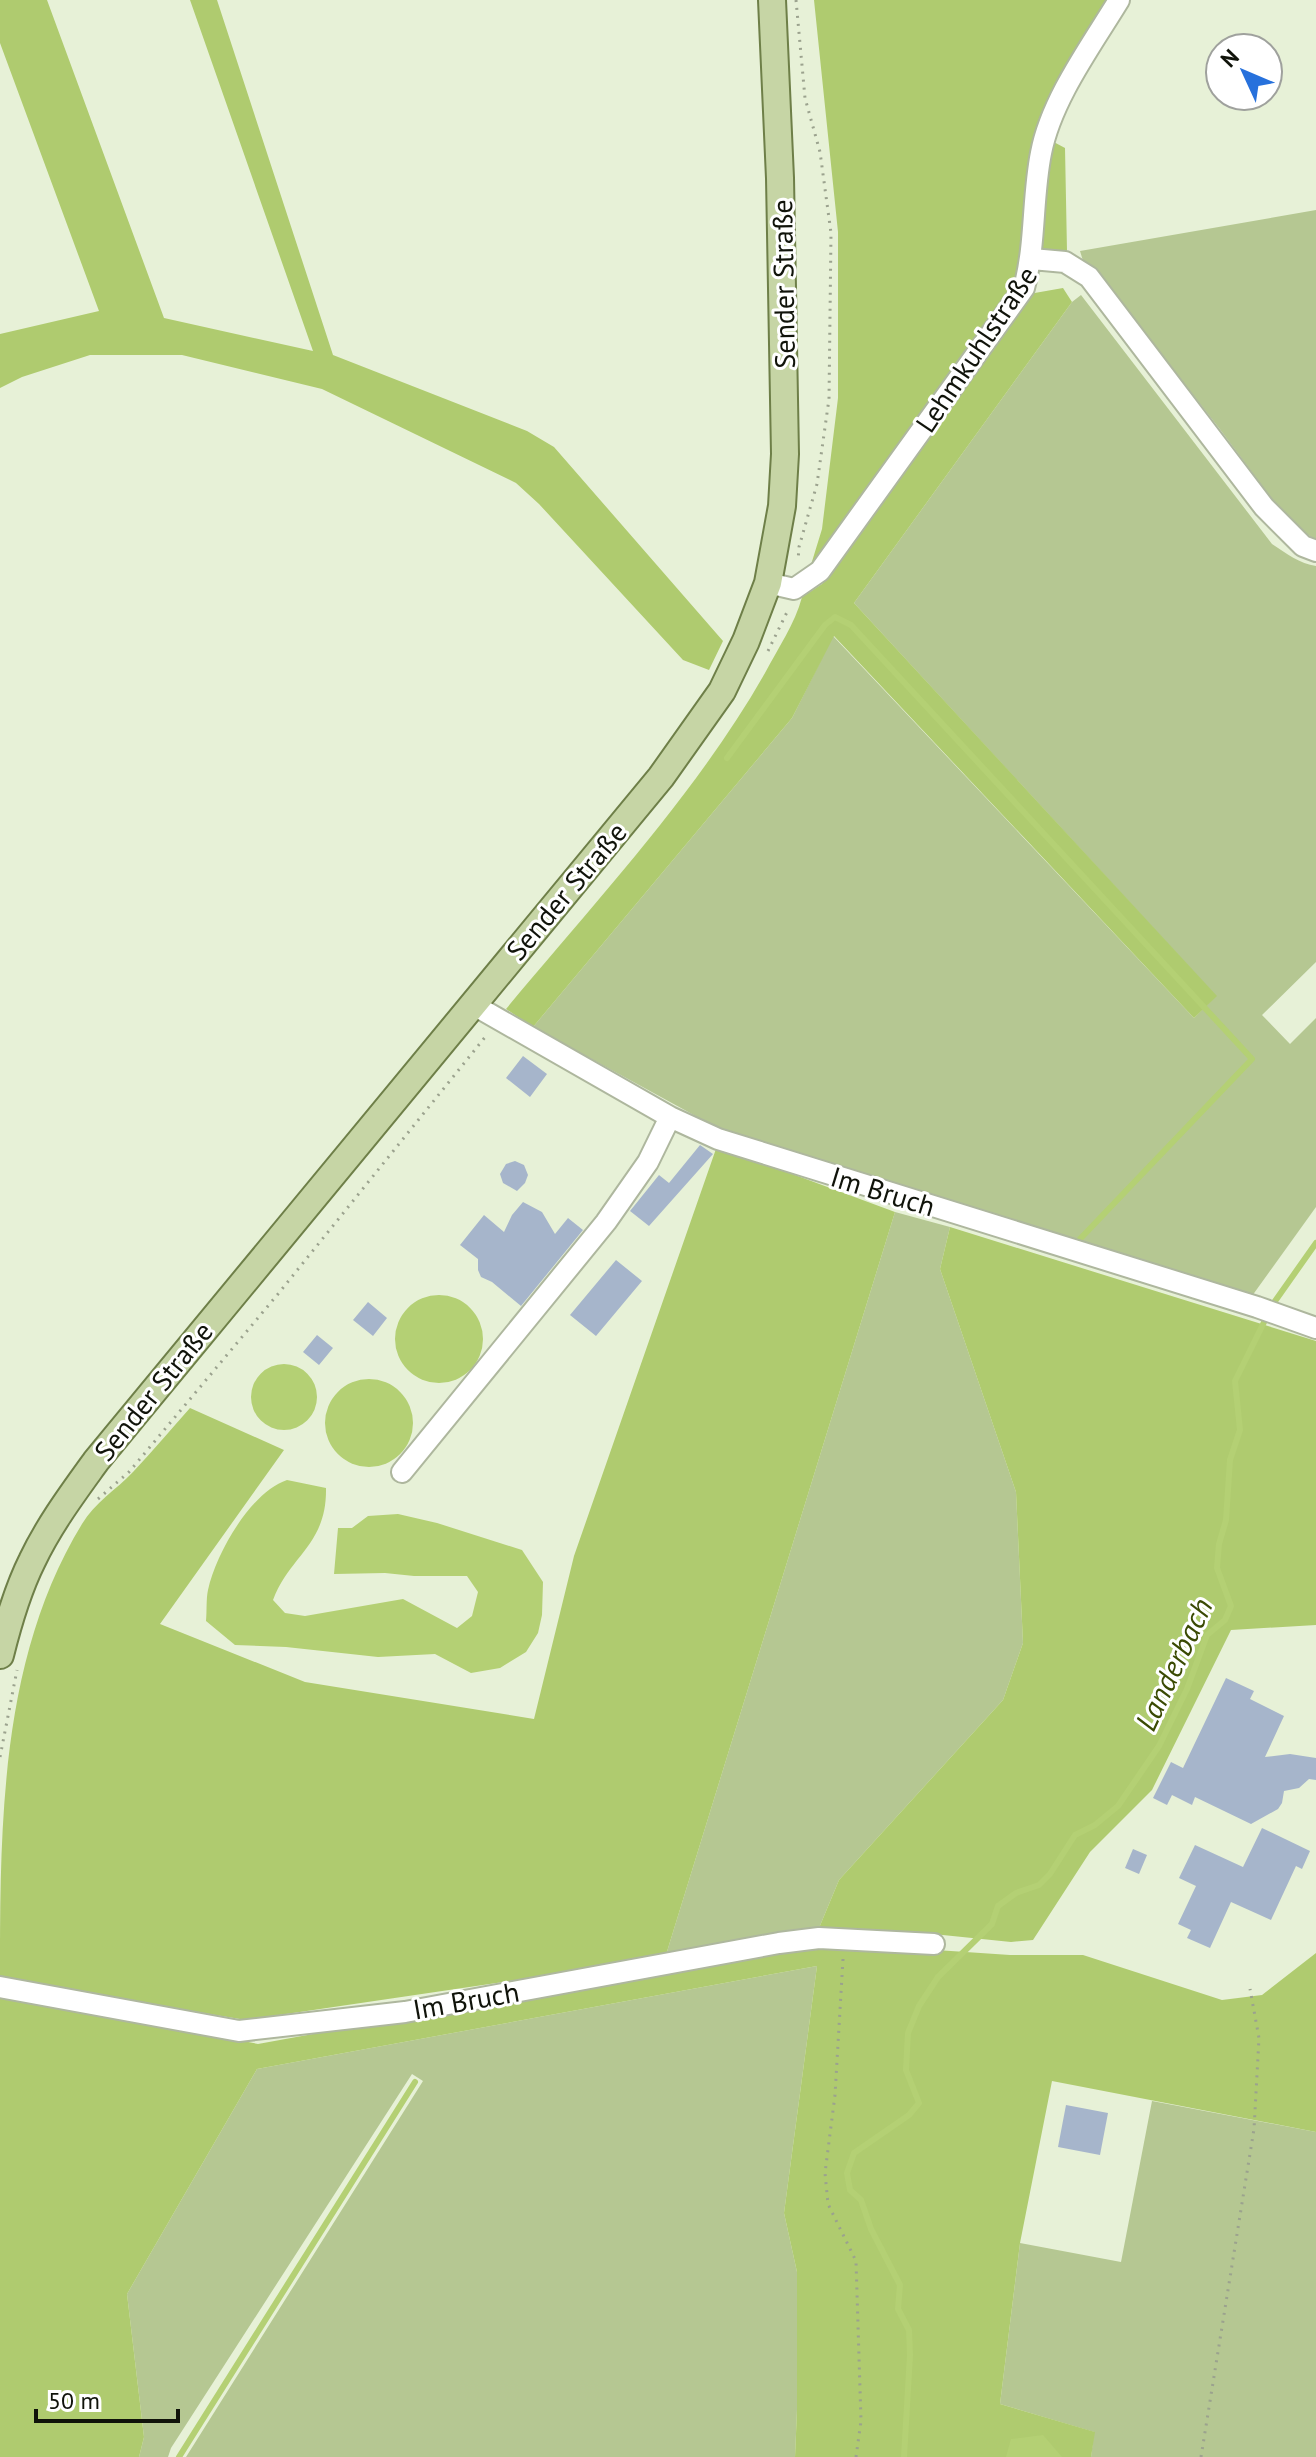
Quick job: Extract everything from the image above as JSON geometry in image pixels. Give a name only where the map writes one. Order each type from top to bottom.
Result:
[{"type":"main road","name":"Sender Straße","points":[[10,1660],[9,1618],[32,1561],[61,1510],[96,1461],[661,777],[722,691],[746,641],[768,583],[782,506],[785,454],[780,178],[772,0]]},
{"type":"street","points":[[1032,259],[1041,151],[1054,114],[1076,70],[1119,0]]},
{"type":"street","name":"Lehmkuhlstraße","points":[[794,589],[820,571],[1024,288],[1032,259],[1065,262],[1089,277],[1264,507],[1303,546],[1316,551]]},
{"type":"street","points":[[768,583],[794,589]]},
{"type":"street","name":"Im Bruch","points":[[472,1004],[670,1117],[718,1139],[1309,1325]]},
{"type":"street","points":[[402,1472],[606,1222],[648,1162],[670,1117]]},
{"type":"street","name":"Im Bruch","points":[[0,1987],[239,2031],[405,2012],[779,1943],[819,1938],[934,1944]]},
{"type":"path","points":[[762,662],[788,611],[794,589],[799,547],[817,484],[829,399],[831,233],[820,152],[805,98],[796,0]]},
{"type":"path","points":[[93,1503],[129,1472],[278,1294],[499,1020]]},
{"type":"path","points":[[0,1757],[12,1690],[10,1660]]},
{"type":"path","points":[[845,1939],[835,2095],[825,2173],[828,2204],[856,2261],[861,2421],[856,2457]]},
{"type":"path","points":[[1201,2457],[1254,2129],[1259,2038],[1250,1989]]},
{"type":"shaded area","points":[[0,0],[47,0],[164,318],[313,351],[190,0],[217,0],[333,355],[527,431],[554,447],[723,641],[709,670],[683,660],[516,483],[322,389],[182,355],[90,355],[22,377],[0,388],[0,334],[99,311],[0,43]]},
{"type":"shaded area","points":[[814,0],[1111,0],[1069,64],[1016,285],[810,568],[822,529],[838,398],[838,232]]},
{"type":"shaded area","points":[[1050,140],[1065,148],[1067,251],[1040,249]]},
{"type":"shaded area","points":[[1316,210],[1316,540],[1290,523],[1097,272],[1084,264],[1080,251]]},
{"type":"shaded area","points":[[1063,288],[1072,302],[854,603],[1217,996],[1194,1018],[834,636],[792,718],[533,1027],[506,1009],[643,846],[708,761],[765,673],[791,626],[802,597],[822,584],[1029,294]]},
{"type":"shaded area","points":[[1081,295],[1272,544],[1299,561],[1316,566],[1316,962],[1262,1015],[1290,1044],[1316,1018],[1316,1207],[1252,1296],[723,1131],[533,1027],[792,718],[833,636],[1194,1018],[1216,996],[854,603],[1072,302]]},
{"type":"shaded area","points":[[717,1146],[895,1212],[665,1958],[246,2020],[0,1980],[4,1803],[20,1687],[35,1630],[55,1576],[93,1509],[133,1472],[190,1408],[284,1450],[160,1624],[305,1682],[534,1719],[574,1556]]},
{"type":"shaded area","points":[[895,1212],[950,1227],[940,1269],[1016,1492],[1023,1643],[1003,1700],[839,1880],[819,1928],[665,1958]]},
{"type":"shaded area","points":[[950,1227],[1316,1341],[1316,1625],[1231,1630],[1152,1790],[1090,1852],[1033,1940],[1011,1942],[819,1928],[839,1880],[1003,1700],[1023,1643],[1016,1492],[940,1269]]},
{"type":"shaded area","points":[[439,1295],[456,1298],[470,1308],[480,1322],[483,1339],[480,1356],[470,1370],[456,1380],[439,1383],[422,1380],[408,1370],[398,1356],[395,1339],[398,1322],[408,1308],[422,1298]]},
{"type":"shaded area","points":[[284,1364],[297,1367],[307,1374],[314,1384],[317,1397],[314,1410],[307,1420],[297,1427],[284,1430],[271,1427],[261,1420],[254,1410],[251,1397],[254,1384],[261,1374],[271,1367]]},
{"type":"shaded area","points":[[369,1379],[386,1382],[400,1392],[410,1406],[413,1423],[410,1440],[400,1454],[386,1464],[369,1467],[352,1464],[338,1454],[328,1440],[325,1423],[328,1406],[338,1392],[352,1382]]},
{"type":"shaded area","points":[[287,1480],[326,1488],[321,1523],[273,1600],[285,1613],[305,1616],[403,1599],[457,1628],[472,1616],[478,1592],[467,1576],[334,1574],[338,1528],[352,1528],[368,1516],[398,1514],[522,1550],[543,1582],[538,1633],[526,1652],[500,1668],[471,1673],[435,1654],[378,1657],[235,1645],[206,1621],[207,1594],[212,1575],[227,1542],[248,1510]]},
{"type":"shaded area","points":[[818,1942],[1010,1955],[1083,1955],[1222,2000],[1262,1995],[1316,1953],[1316,2132],[1052,2081],[1020,2243],[1000,2404],[1095,2432],[1091,2457],[795,2457],[797,2272],[784,2213],[817,1966],[257,2069],[127,2294],[144,2437],[139,2457],[0,2457],[0,1993],[258,2044]]},
{"type":"shaded area","points":[[817,1966],[784,2213],[797,2272],[795,2457],[186,2457],[423,2081],[412,2074],[168,2457],[139,2457],[144,2437],[127,2294],[257,2069]]},
{"type":"shaded area","points":[[1152,2101],[1316,2132],[1316,2457],[1091,2457],[1094,2432],[1000,2404],[1020,2243],[1121,2262]]},
{"type":"shaded area","points":[[1043,2435],[1062,2457],[1006,2457],[1011,2439]]},
{"type":"building","points":[[523,1056],[547,1074],[530,1097],[506,1078]]},
{"type":"building","points":[[700,1145],[713,1154],[649,1226],[630,1211],[659,1175],[669,1183]]},
{"type":"building","points":[[515,1161],[524,1165],[528,1175],[517,1191],[503,1183],[500,1174],[506,1164]]},
{"type":"building","points":[[523,1202],[542,1212],[555,1234],[568,1218],[583,1230],[521,1306],[492,1282],[481,1277],[478,1259],[460,1245],[484,1215],[504,1232]]},
{"type":"building","points":[[616,1260],[642,1281],[596,1336],[570,1315]]},
{"type":"building","points":[[368,1302],[387,1318],[373,1336],[353,1320]]},
{"type":"building","points":[[317,1335],[333,1348],[319,1365],[303,1352]]},
{"type":"building","points":[[1226,1678],[1254,1691],[1250,1699],[1284,1716],[1265,1757],[1290,1754],[1316,1758],[1316,1780],[1309,1779],[1299,1788],[1284,1791],[1278,1809],[1251,1824],[1195,1797],[1192,1805],[1172,1795],[1167,1805],[1153,1798],[1171,1762],[1183,1768]]},
{"type":"building","points":[[1262,1828],[1310,1851],[1302,1869],[1296,1866],[1271,1920],[1231,1902],[1210,1948],[1187,1938],[1191,1930],[1178,1924],[1196,1886],[1179,1878],[1195,1845],[1243,1867]]},
{"type":"building","points":[[1133,1849],[1147,1855],[1139,1874],[1125,1868]]},
{"type":"building","points":[[1066,2105],[1108,2113],[1100,2155],[1058,2147]]},
{"type":"waterway","points":[[727,758],[825,625],[835,617],[851,625],[1252,1059],[1080,1239]]},
{"type":"waterway","name":"Landerbach","points":[[904,2457],[910,2355],[909,2330],[898,2309],[900,2285],[871,2229],[861,2200],[850,2190],[847,2173],[854,2153],[909,2115],[919,2103],[906,2070],[908,2033],[919,2006],[938,1977],[992,1924],[998,1906],[1016,1893],[1039,1885],[1050,1874],[1075,1835],[1095,1825],[1118,1806],[1159,1746],[1187,1689],[1207,1635],[1225,1620],[1231,1606],[1217,1568],[1219,1544],[1226,1520],[1230,1460],[1240,1430],[1235,1381],[1273,1304],[1316,1243]]},
{"type":"waterway","points":[[179,2457],[415,2082]]}]
